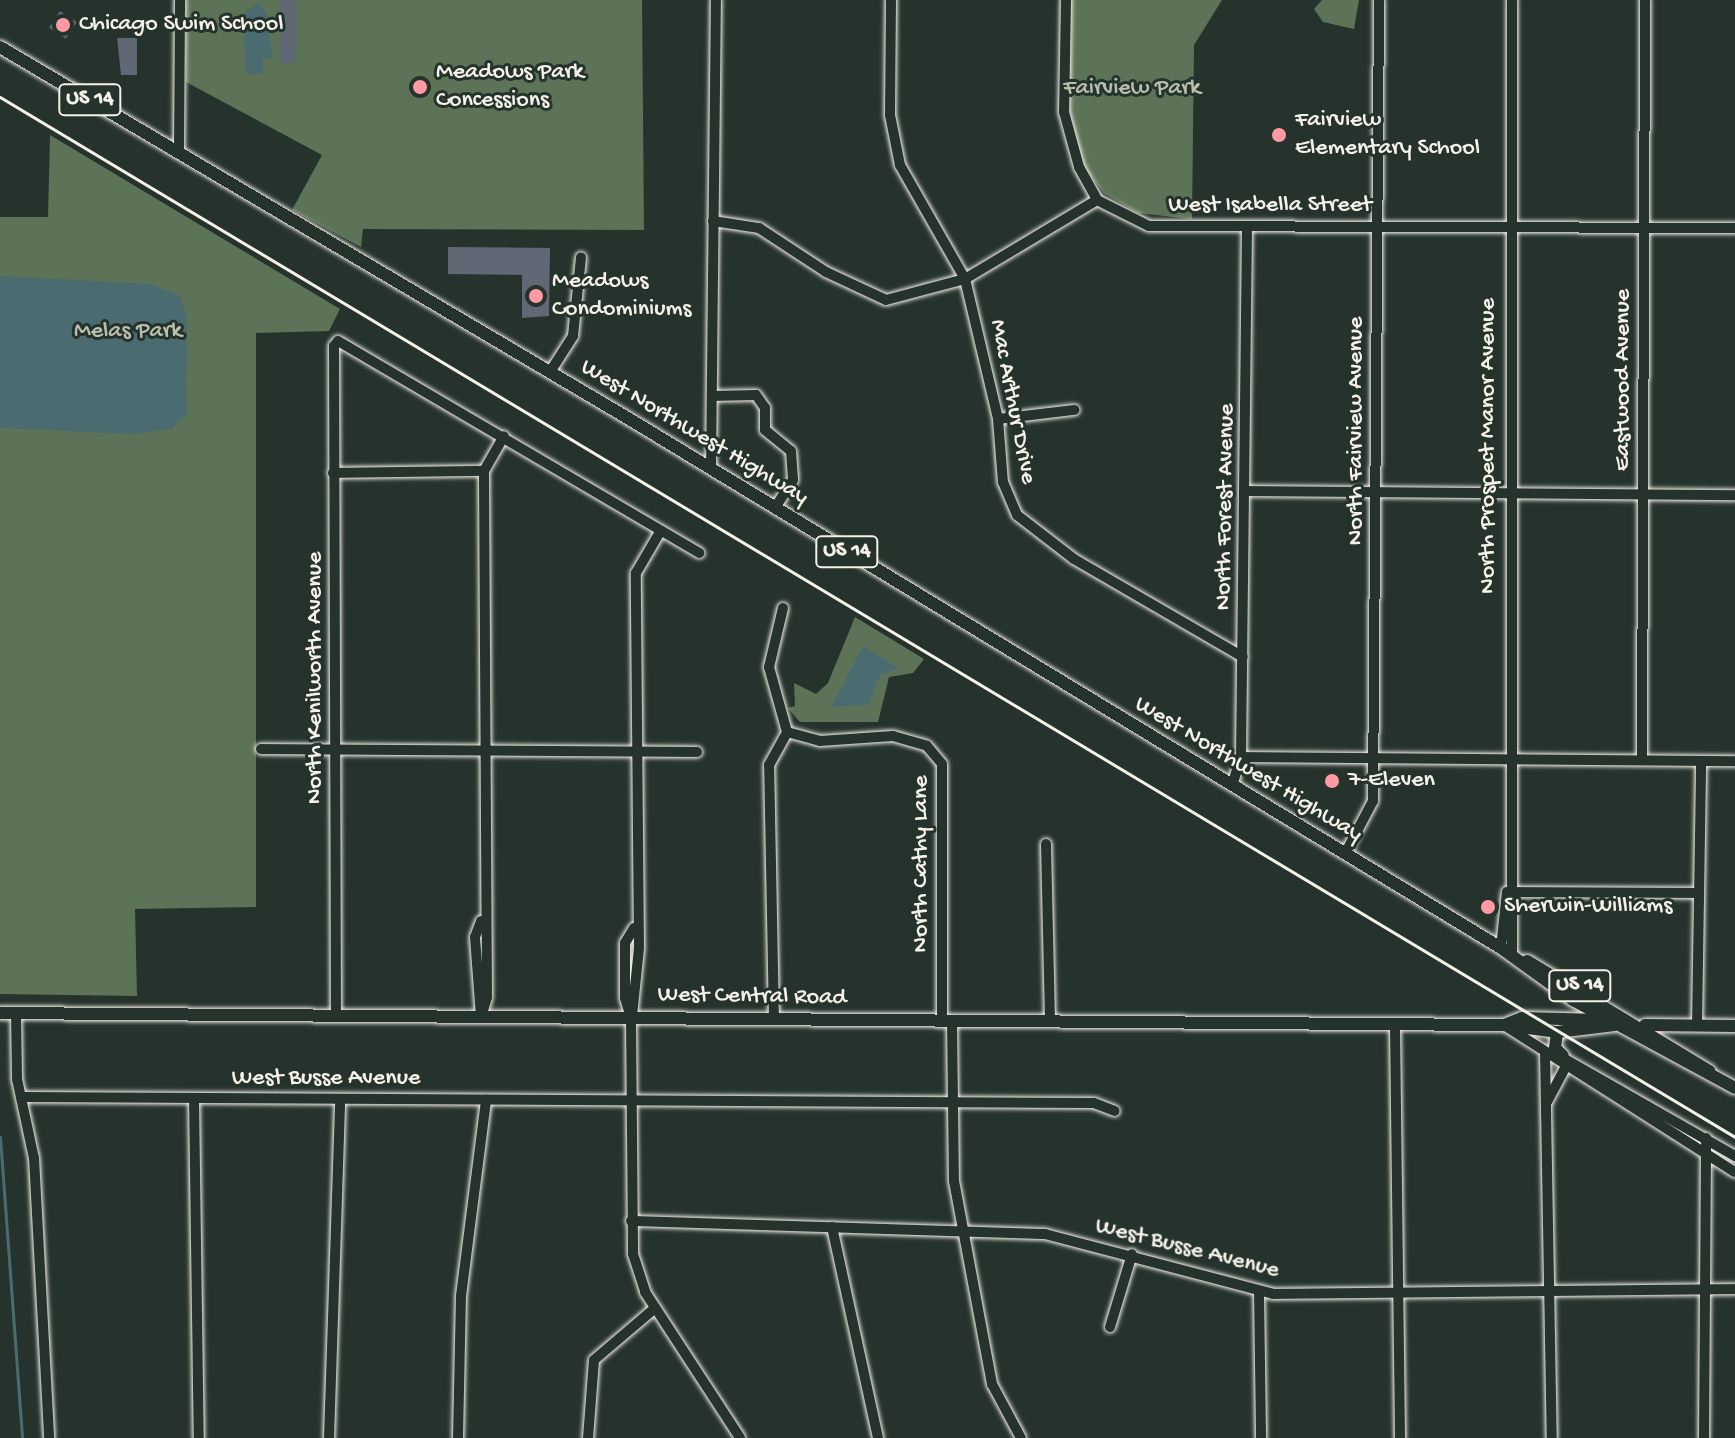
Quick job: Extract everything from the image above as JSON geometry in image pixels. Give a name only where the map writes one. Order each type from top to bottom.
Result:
[{"type":"main road","name":"US 14","points":[[0,47],[179,152]]},
{"type":"main road","name":"West Northwest Highway","points":[[179,152],[550,372],[1507,952],[1643,1025],[1718,1078]]},
{"type":"main road","name":"West Northwest Highway","points":[[1507,952],[1573,1000],[1735,1088]]},
{"type":"main road","points":[[1567,1018],[1573,1000]]},
{"type":"main road","name":"West Central Road","points":[[0,1013],[1395,1025],[1504,1025],[1567,1018],[1615,1025]]},
{"type":"main road","name":"West Central Road","points":[[1504,1025],[1557,1032],[1615,1025],[1735,1026]]},
{"type":"main road","points":[[1557,1032],[1555,1048],[1564,1062]]},
{"type":"street","points":[[179,152],[180,0]]},
{"type":"street","points":[[711,469],[716,0]]},
{"type":"street","name":"Mac Arthur Drive","points":[[891,0],[890,115],[900,165],[965,279],[998,419],[1003,482],[1017,515],[1037,535],[1243,657]]},
{"type":"street","points":[[713,221],[770,233],[826,272],[886,300],[965,279],[1097,200],[1079,167],[1064,112],[1066,0]]},
{"type":"street","name":"North Fairview Avenue","points":[[1345,854],[1372,807],[1374,758],[1379,0]]},
{"type":"street","name":"North Prospect Manor Avenue","points":[[1507,952],[1512,0]]},
{"type":"street","name":"Eastwood Avenue","points":[[1642,759],[1645,0]]},
{"type":"street","name":"West Isabella Street","points":[[1097,200],[1149,226],[1735,228]]},
{"type":"street","name":"North Forest Avenue","points":[[1232,786],[1241,757],[1248,491],[1247,227]]},
{"type":"street","points":[[550,372],[573,336],[581,257]]},
{"type":"street","name":"North Kenilworth Avenue","points":[[336,1016],[333,473],[338,341],[504,436]]},
{"type":"street","points":[[712,396],[756,395],[765,408],[765,430],[791,451],[793,480],[775,508]]},
{"type":"street","points":[[998,419],[1074,410]]},
{"type":"street","points":[[481,1017],[475,937],[481,921],[484,471],[504,436],[699,553]]},
{"type":"street","points":[[333,473],[484,471]]},
{"type":"street","points":[[1248,491],[1735,495]]},
{"type":"street","points":[[660,532],[636,573],[634,928],[639,948],[631,1018],[631,1221],[638,1274],[655,1308],[740,1438]]},
{"type":"street","points":[[774,1020],[769,765],[787,732],[769,667],[783,608]]},
{"type":"street","name":"North Cathy Lane","points":[[787,732],[820,741],[903,738],[927,746],[942,764],[947,1020],[962,1229],[992,1384],[1021,1438]]},
{"type":"street","points":[[261,749],[697,752]]},
{"type":"street","points":[[1241,757],[1735,761]]},
{"type":"street","points":[[1697,1026],[1701,762]]},
{"type":"street","points":[[1046,844],[1050,1021]]},
{"type":"street","points":[[1507,892],[1699,893]]},
{"type":"street","points":[[16,1013],[21,1097],[34,1158],[49,1438]]},
{"type":"street","points":[[1395,1025],[1400,1438]]},
{"type":"street","points":[[1504,1025],[1545,1052],[1735,1156]]},
{"type":"street","points":[[1545,1052],[1552,1438]]},
{"type":"street","points":[[1547,1102],[1564,1062]]},
{"type":"street","points":[[1564,1062],[1735,1172]]},
{"type":"street","name":"West Busse Avenue","points":[[21,1097],[953,1101],[1094,1103],[1115,1111]]},
{"type":"street","points":[[194,1098],[199,1438]]},
{"type":"street","points":[[329,1438],[340,1099]]},
{"type":"street","points":[[458,1438],[461,1296],[486,1100]]},
{"type":"street","points":[[1704,1438],[1702,1152],[1706,1138]]},
{"type":"street","name":"West Busse Avenue","points":[[631,1221],[1045,1234],[1132,1254],[1259,1291],[1735,1289]]},
{"type":"street","points":[[832,1227],[878,1438]]},
{"type":"street","points":[[1110,1327],[1132,1254]]},
{"type":"street","points":[[1259,1291],[1261,1438]]},
{"type":"street","points":[[588,1438],[594,1360],[655,1308]]},
{"type":"green space","points":[[186,0],[642,0],[644,230],[363,229],[361,247],[292,210],[322,155],[186,82]]},
{"type":"green space","name":"Fairview Park","points":[[1070,0],[1222,0],[1194,45],[1192,219],[1138,213],[1104,193],[1083,166],[1070,126]]},
{"type":"green space","points":[[1322,0],[1359,0],[1354,29],[1323,22],[1314,9]]},
{"type":"green space","name":"Melas Park","points":[[50,135],[340,309],[329,331],[256,333],[256,907],[135,909],[137,996],[0,994],[0,217],[48,217]]},
{"type":"green space","points":[[855,617],[924,659],[913,673],[889,677],[878,722],[800,722],[788,708],[795,706],[794,683],[816,694],[828,683]]},
{"type":"water","points":[[258,3],[267,12],[272,58],[263,58],[263,74],[246,74],[242,14]]},
{"type":"water","points":[[0,276],[151,284],[180,296],[187,319],[186,415],[171,429],[135,434],[0,428]]},
{"type":"water","points":[[863,646],[899,668],[880,675],[868,705],[831,707]]},
{"type":"building","points":[[280,0],[296,0],[296,63],[280,63]]},
{"type":"building","name":"Chicago Swim School","points":[[60,11],[77,22],[66,39],[49,28]]},
{"type":"building","points":[[117,38],[137,38],[137,75],[121,75]]},
{"type":"building","name":"Meadows Condominiums","points":[[448,247],[550,248],[549,316],[522,318],[522,275],[448,274]]},
{"type":"waterway","points":[[0,1137],[22,1438]]},
{"type":"railway","points":[[0,97],[1735,1137]]},
{"type":"place","name":"Chicago Swim School","points":[[63,25]]},
{"type":"place","name":"Meadows Park Concessions","points":[[420,87]]},
{"type":"place","name":"Fairview Elementary School","points":[[1279,135]]},
{"type":"place","name":"Meadows Condominiums","points":[[536,296]]},
{"type":"place","name":"7-Eleven","points":[[1332,781]]},
{"type":"place","name":"Sherwin-Williams","points":[[1488,907]]}]
